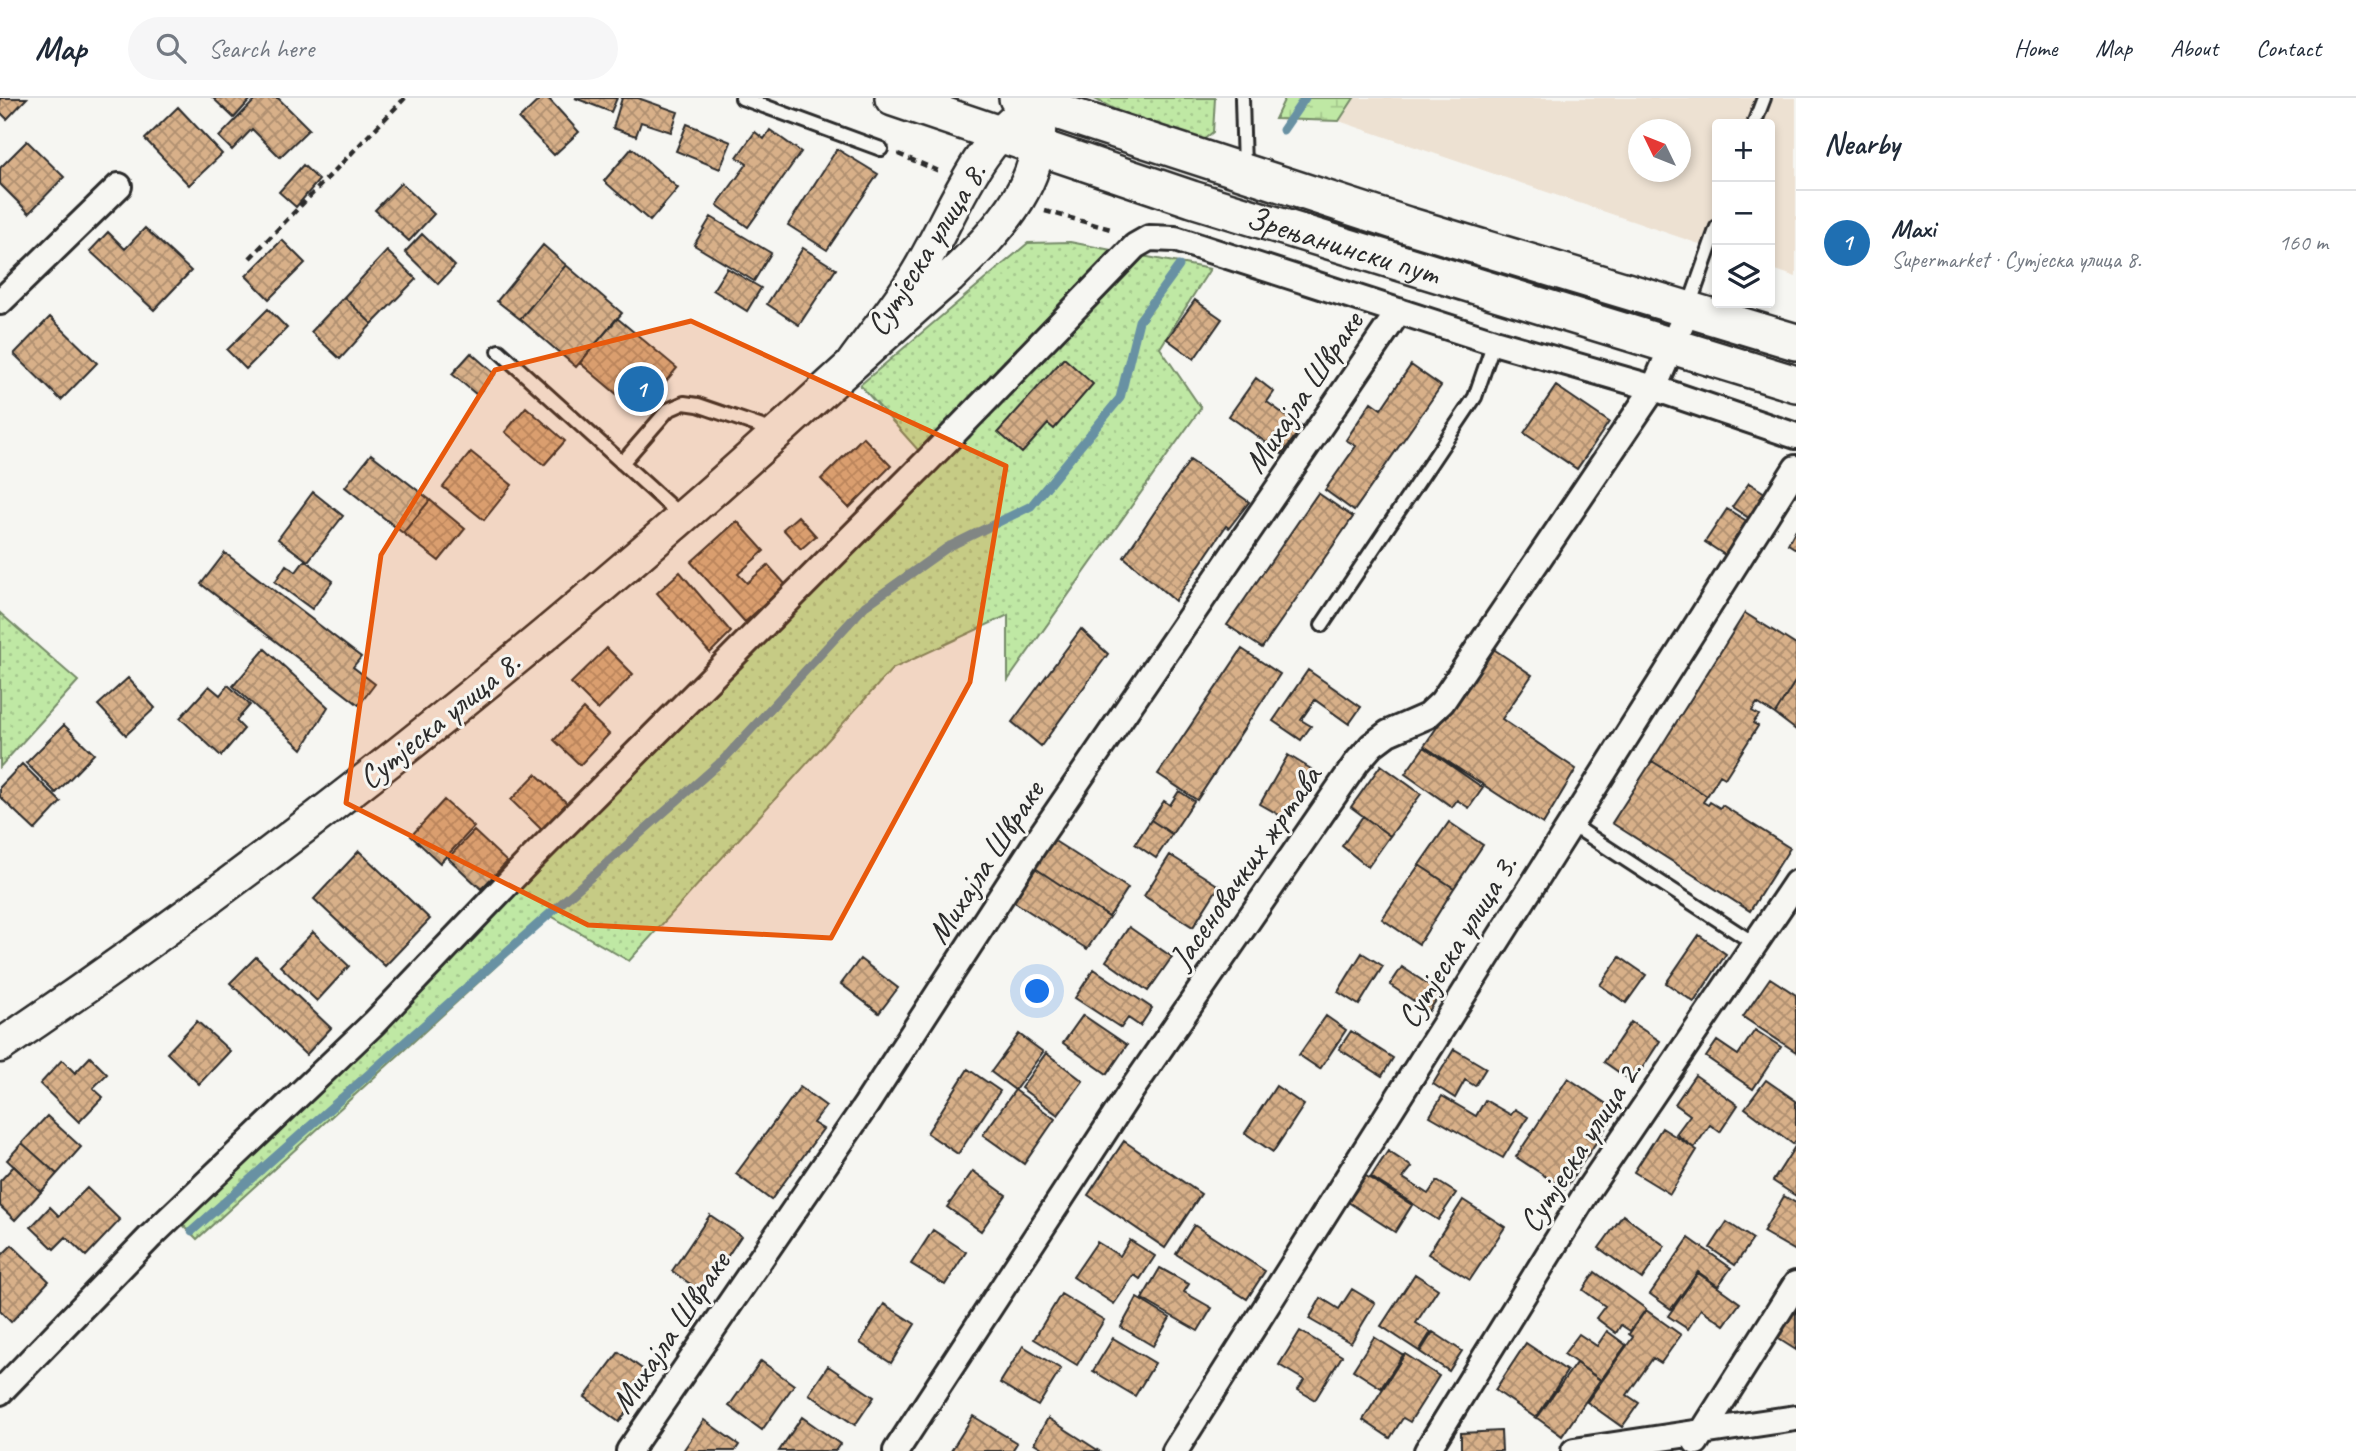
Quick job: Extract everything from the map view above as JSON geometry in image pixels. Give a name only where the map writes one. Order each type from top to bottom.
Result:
[{"type":"main road","name":"Зрењанински пут","points":[[892,98],[1192,199],[1796,384]]},
{"type":"main road","name":"Зрењанински пут","points":[[1030,100],[1407,225],[1796,342]]},
{"type":"street","name":"Сутјеска улица 8.","points":[[852,364],[914,277],[966,183],[998,134],[1030,100]]},
{"type":"street","points":[[1030,100],[1041,133],[1039,148]]},
{"type":"street","name":"Сутјеска улица 8.","points":[[0,1046],[94,982],[286,843],[489,681],[682,517],[987,241],[1025,188],[1039,148]]},
{"type":"street","points":[[0,302],[118,186]]},
{"type":"street","name":"Зрењанински пут","points":[[0,1392],[151,1237],[374,1023],[529,861],[918,470],[1135,246],[1149,238],[1175,239],[1494,342],[1654,387],[1796,436]]},
{"type":"street","name":"Јасеновачких жртава","points":[[896,1451],[1133,1088],[1357,762],[1388,733],[1427,716],[1442,702],[1654,387],[1688,309]]},
{"type":"street","name":"Михајла Швраке","points":[[629,1451],[866,1105],[1035,844],[1399,311]]},
{"type":"street","name":"Сутјеска улица 3.","points":[[1175,1451],[1796,468]]},
{"type":"street","name":"Сутјеска улица 2.","points":[[1427,1451],[1590,1187],[1796,883]]},
{"type":"street","points":[[1696,1442],[1796,1284]]},
{"type":"street","points":[[1574,1451],[1696,1442],[1796,1418]]},
{"type":"lane","points":[[742,98],[881,149]]},
{"type":"lane","points":[[1242,98],[1244,172]]},
{"type":"lane","points":[[1756,119],[1764,98]]},
{"type":"lane","points":[[1688,309],[1712,241]]},
{"type":"lane","points":[[1322,625],[1475,397],[1494,342]]},
{"type":"lane","points":[[499,351],[682,517]]},
{"type":"lane","points":[[622,463],[668,410],[684,403],[698,405],[778,432]]},
{"type":"lane","points":[[1571,824],[1755,944]]},
{"type":"path","points":[[250,258],[405,98]]},
{"type":"path","points":[[1072,219],[1110,229]]},
{"type":"highlighted area","points":[[691,321],[1006,466],[970,682],[831,938],[588,925],[346,803],[381,555],[495,370]]},
{"type":"shaded area","points":[[1354,98],[1796,98],[1796,277],[1775,270],[1775,119],[1712,119],[1712,248],[1339,121]]},
{"type":"green space","points":[[1093,98],[1215,98],[1213,132],[1202,141],[1142,124]]},
{"type":"green space","points":[[1285,98],[1354,98],[1339,121],[1275,119]]},
{"type":"green space","points":[[1070,242],[1210,269],[1160,348],[1201,408],[1008,680],[1008,615],[892,669],[629,961],[551,916],[197,1239],[183,1225],[151,1236],[927,460],[860,385],[1028,243]]},
{"type":"green space","points":[[0,613],[78,681],[0,767]]},
{"type":"building","points":[[0,98],[27,98],[7,119],[0,112]]},
{"type":"building","points":[[213,98],[252,98],[234,118]]},
{"type":"building","points":[[257,98],[278,98],[309,129],[280,157],[252,129],[232,150],[219,137]]},
{"type":"building","points":[[541,98],[548,98],[579,132],[554,155],[519,119]]},
{"type":"building","points":[[575,98],[617,98],[611,112]]},
{"type":"building","points":[[622,98],[638,98],[678,112],[671,132],[641,122],[636,136],[613,128]]},
{"type":"building","points":[[178,107],[222,154],[189,185],[145,139]]},
{"type":"building","points":[[687,124],[731,142],[720,169],[676,151]]},
{"type":"building","points":[[770,130],[801,152],[748,227],[717,205],[747,164],[737,157],[755,132],[764,139]]},
{"type":"building","points":[[27,141],[64,177],[29,213],[0,184],[0,168]]},
{"type":"building","points":[[632,148],[678,188],[650,221],[604,181]]},
{"type":"building","points":[[837,149],[878,174],[827,250],[788,225]]},
{"type":"building","points":[[303,165],[319,180],[296,207],[279,192]]},
{"type":"building","points":[[401,183],[434,214],[409,241],[375,210]]},
{"type":"building","points":[[711,217],[771,253],[754,281],[694,245]]},
{"type":"building","points":[[145,228],[191,271],[154,310],[90,251],[108,232],[125,249]]},
{"type":"building","points":[[422,234],[455,266],[438,284],[405,252]]},
{"type":"building","points":[[282,240],[305,263],[269,299],[246,276]]},
{"type":"building","points":[[543,245],[566,265],[520,319],[497,301]]},
{"type":"building","points":[[803,248],[836,269],[799,325],[767,304]]},
{"type":"building","points":[[387,251],[416,279],[372,324],[344,297]]},
{"type":"building","points":[[566,265],[622,313],[576,367],[520,319]]},
{"type":"building","points":[[727,268],[761,288],[747,311],[713,290]]},
{"type":"building","points":[[344,297],[372,324],[340,359],[311,332]]},
{"type":"building","points":[[1195,300],[1222,319],[1194,359],[1167,339]]},
{"type":"building","points":[[268,309],[287,328],[246,369],[227,350]]},
{"type":"building","points":[[50,317],[97,363],[61,400],[14,354]]},
{"type":"building","points":[[617,318],[677,368],[639,413],[580,363]]},
{"type":"building","points":[[471,353],[495,374],[477,395],[452,374]]},
{"type":"building","points":[[1064,358],[1093,384],[1054,429],[1048,424],[1022,453],[998,432]]},
{"type":"building","points":[[1411,365],[1441,386],[1354,511],[1325,490],[1356,446],[1346,440],[1371,402],[1381,409]]},
{"type":"building","points":[[1256,378],[1274,392],[1267,402],[1302,427],[1282,454],[1229,416]]},
{"type":"building","points":[[1556,386],[1609,422],[1577,469],[1524,433]]},
{"type":"building","points":[[526,407],[565,441],[544,465],[505,432]]},
{"type":"building","points":[[863,437],[891,466],[849,508],[821,479]]},
{"type":"building","points":[[471,452],[512,485],[484,520],[443,487]]},
{"type":"building","points":[[371,454],[430,500],[403,533],[345,487]]},
{"type":"building","points":[[1190,460],[1249,502],[1229,528],[1226,526],[1175,601],[1124,557]]},
{"type":"building","points":[[1749,483],[1768,495],[1752,520],[1732,507]]},
{"type":"building","points":[[313,492],[343,516],[308,561],[278,539]]},
{"type":"building","points":[[1318,493],[1353,517],[1262,648],[1227,625]]},
{"type":"building","points":[[430,500],[465,529],[439,561],[403,533]]},
{"type":"building","points":[[1727,509],[1750,523],[1728,557],[1705,542]]},
{"type":"building","points":[[798,516],[816,536],[801,549],[783,529]]},
{"type":"building","points":[[737,521],[764,551],[738,574],[747,583],[768,565],[786,585],[745,622],[691,562]]},
{"type":"building","points":[[1796,529],[1796,549],[1788,544]]},
{"type":"building","points":[[225,553],[361,657],[353,667],[375,684],[359,705],[201,584]]},
{"type":"building","points":[[305,560],[333,581],[312,609],[275,582],[286,565],[296,572]]},
{"type":"building","points":[[680,572],[731,632],[710,653],[657,593]]},
{"type":"building","points":[[1745,613],[1796,645],[1796,680],[1775,714],[1757,703],[1752,711],[1759,715],[1753,723],[1758,726],[1725,778],[1720,775],[1707,796],[1652,761]]},
{"type":"building","points":[[1081,629],[1108,654],[1041,746],[1012,722]]},
{"type":"building","points":[[607,648],[633,674],[598,710],[571,683]]},
{"type":"building","points":[[1492,648],[1532,675],[1502,719],[1576,769],[1543,824],[1424,746]]},
{"type":"building","points":[[265,649],[328,707],[302,749],[233,686]]},
{"type":"building","points":[[1242,649],[1280,674],[1197,800],[1158,774]]},
{"type":"building","points":[[1308,670],[1361,707],[1349,724],[1315,700],[1301,720],[1311,726],[1301,740],[1273,721]]},
{"type":"building","points":[[128,678],[155,708],[126,735],[98,705]]},
{"type":"building","points":[[1796,680],[1796,730],[1775,714]]},
{"type":"building","points":[[228,685],[250,705],[236,721],[244,729],[221,756],[180,718],[209,686],[220,695]]},
{"type":"building","points":[[583,709],[609,734],[580,765],[554,740]]},
{"type":"building","points":[[64,725],[94,754],[56,793],[26,763]]},
{"type":"building","points":[[1424,747],[1483,788],[1469,808],[1457,800],[1452,807],[1405,774]]},
{"type":"building","points":[[1288,755],[1316,772],[1288,820],[1260,804]]},
{"type":"building","points":[[1652,761],[1707,796],[1703,802],[1708,805],[1710,802],[1720,808],[1722,805],[1790,848],[1750,911],[1612,823]]},
{"type":"building","points":[[22,764],[61,802],[35,830],[0,797],[0,787]]},
{"type":"building","points":[[1381,765],[1421,794],[1390,836],[1351,807]]},
{"type":"building","points":[[536,774],[567,803],[542,830],[511,800]]},
{"type":"building","points":[[1179,791],[1194,801],[1172,834],[1151,820],[1164,801],[1170,805]]},
{"type":"building","points":[[444,800],[474,827],[440,863],[411,836]]},
{"type":"building","points":[[1363,816],[1390,836],[1368,867],[1342,846]]},
{"type":"building","points":[[1151,820],[1172,834],[1156,858],[1135,844]]},
{"type":"building","points":[[1449,822],[1483,845],[1454,888],[1419,865]]},
{"type":"building","points":[[474,831],[507,862],[481,889],[448,858]]},
{"type":"building","points":[[1053,840],[1128,888],[1109,917],[1035,868]]},
{"type":"building","points":[[359,851],[430,919],[385,966],[314,899]]},
{"type":"building","points":[[1170,855],[1219,886],[1193,927],[1144,896]]},
{"type":"building","points":[[1419,865],[1454,888],[1419,944],[1382,919]]},
{"type":"building","points":[[1035,868],[1109,917],[1087,949],[1013,901]]},
{"type":"building","points":[[1129,927],[1172,957],[1148,991],[1106,961]]},
{"type":"building","points":[[313,932],[349,966],[317,1001],[280,966]]},
{"type":"building","points":[[1699,935],[1726,954],[1694,1002],[1666,983]]},
{"type":"building","points":[[1362,953],[1383,966],[1359,1005],[1338,992]]},
{"type":"building","points":[[256,957],[331,1028],[306,1055],[230,983]]},
{"type":"building","points":[[1620,957],[1646,975],[1626,1003],[1600,985]]},
{"type":"building","points":[[860,959],[898,988],[879,1013],[841,984]]},
{"type":"building","points":[[1402,967],[1441,993],[1429,1011],[1390,985]]},
{"type":"building","points":[[1094,969],[1152,1008],[1140,1026],[1128,1018],[1121,1028],[1075,998]]},
{"type":"building","points":[[1770,978],[1796,995],[1796,1052],[1743,1017]]},
{"type":"building","points":[[1083,1015],[1127,1045],[1107,1074],[1063,1043]]},
{"type":"building","points":[[1326,1016],[1346,1030],[1320,1069],[1299,1055]]},
{"type":"building","points":[[197,1021],[230,1051],[199,1084],[167,1053]]},
{"type":"building","points":[[1631,1022],[1660,1041],[1633,1082],[1604,1062]]},
{"type":"building","points":[[1755,1030],[1781,1047],[1753,1089],[1706,1057],[1717,1041],[1738,1055]]},
{"type":"building","points":[[1351,1031],[1393,1058],[1382,1076],[1339,1049]]},
{"type":"building","points":[[1019,1034],[1043,1052],[1015,1090],[991,1072]]},
{"type":"building","points":[[1454,1049],[1486,1068],[1475,1086],[1465,1080],[1455,1098],[1433,1084]]},
{"type":"building","points":[[1046,1053],[1083,1081],[1058,1115],[1021,1088]]},
{"type":"building","points":[[90,1057],[107,1074],[93,1088],[103,1097],[79,1122],[40,1084],[62,1060],[75,1073]]},
{"type":"building","points":[[968,1069],[1000,1091],[958,1154],[927,1133]]},
{"type":"building","points":[[1695,1075],[1738,1105],[1720,1132],[1710,1125],[1694,1148],[1676,1134],[1690,1115],[1675,1104]]},
{"type":"building","points":[[1568,1078],[1617,1111],[1565,1189],[1516,1157]]},
{"type":"building","points":[[1766,1080],[1796,1101],[1796,1140],[1793,1144],[1745,1108]]},
{"type":"building","points":[[1276,1086],[1304,1105],[1273,1152],[1245,1133]]},
{"type":"building","points":[[800,1087],[826,1106],[813,1123],[823,1129],[771,1200],[736,1174]]},
{"type":"building","points":[[1015,1090],[1055,1119],[1024,1164],[983,1135]]},
{"type":"building","points":[[1442,1096],[1476,1116],[1485,1100],[1511,1115],[1515,1109],[1528,1117],[1503,1158],[1430,1116]]},
{"type":"building","points":[[47,1116],[81,1147],[57,1174],[22,1143]]},
{"type":"building","points":[[1662,1128],[1697,1150],[1670,1194],[1634,1172]]},
{"type":"building","points":[[1124,1141],[1201,1194],[1165,1248],[1088,1195]]},
{"type":"building","points":[[22,1143],[57,1174],[41,1192],[7,1160]]},
{"type":"building","points":[[1796,1145],[1796,1196],[1773,1181]]},
{"type":"building","points":[[1388,1151],[1412,1167],[1403,1178],[1428,1194],[1437,1181],[1456,1193],[1438,1220],[1371,1177]]},
{"type":"building","points":[[14,1166],[41,1192],[15,1220],[0,1206],[0,1181]]},
{"type":"building","points":[[973,1171],[1006,1195],[981,1231],[947,1207]]},
{"type":"building","points":[[1366,1176],[1412,1205],[1395,1232],[1348,1202]]},
{"type":"building","points":[[87,1188],[120,1220],[86,1256],[66,1237],[54,1249],[31,1227],[50,1207],[59,1216]]},
{"type":"building","points":[[1784,1196],[1796,1203],[1796,1251],[1763,1232]]},
{"type":"building","points":[[1463,1200],[1505,1227],[1470,1280],[1428,1254]]},
{"type":"building","points":[[710,1215],[741,1236],[703,1293],[672,1271]]},
{"type":"building","points":[[1623,1215],[1665,1246],[1642,1279],[1599,1248]]},
{"type":"building","points":[[1727,1222],[1753,1239],[1735,1265],[1710,1248]]},
{"type":"building","points":[[1194,1225],[1265,1271],[1247,1299],[1176,1254]]},
{"type":"building","points":[[933,1230],[966,1252],[945,1285],[911,1264]]},
{"type":"building","points":[[1689,1238],[1731,1268],[1718,1286],[1698,1272],[1671,1309],[1650,1294]]},
{"type":"building","points":[[1130,1240],[1155,1256],[1140,1279],[1134,1275],[1114,1304],[1073,1277],[1097,1242],[1120,1256]]},
{"type":"building","points":[[12,1245],[49,1281],[11,1322],[0,1311],[0,1257]]},
{"type":"building","points":[[1160,1268],[1189,1284],[1184,1292],[1212,1308],[1198,1331],[1142,1299]]},
{"type":"building","points":[[1595,1272],[1646,1309],[1630,1331],[1621,1325],[1616,1333],[1596,1318],[1605,1306],[1583,1290]]},
{"type":"building","points":[[1698,1273],[1740,1303],[1724,1325],[1701,1309],[1688,1329],[1668,1316]]},
{"type":"building","points":[[1415,1274],[1438,1289],[1416,1323],[1431,1332],[1419,1351],[1381,1326]]},
{"type":"building","points":[[1352,1289],[1375,1303],[1351,1343],[1309,1319],[1321,1298],[1339,1309]]},
{"type":"building","points":[[1061,1294],[1104,1320],[1077,1365],[1034,1339]]},
{"type":"building","points":[[1137,1298],[1170,1318],[1153,1346],[1121,1327]]},
{"type":"building","points":[[884,1304],[915,1324],[891,1363],[860,1343]]},
{"type":"building","points":[[1796,1306],[1796,1350],[1774,1336]]},
{"type":"building","points":[[1646,1310],[1681,1335],[1661,1363],[1653,1358],[1627,1395],[1639,1403],[1622,1427],[1587,1402],[1633,1337],[1629,1334]]},
{"type":"building","points":[[1300,1331],[1342,1356],[1315,1400],[1298,1390],[1304,1380],[1279,1365]]},
{"type":"building","points":[[1607,1331],[1626,1345],[1601,1380],[1564,1354],[1579,1334],[1597,1346]]},
{"type":"building","points":[[1433,1332],[1462,1351],[1449,1371],[1420,1352]]},
{"type":"building","points":[[1374,1337],[1403,1355],[1381,1388],[1353,1370]]},
{"type":"building","points":[[1113,1338],[1155,1363],[1135,1396],[1093,1371]]},
{"type":"building","points":[[1526,1343],[1567,1371],[1536,1418],[1495,1390]]},
{"type":"building","points":[[1023,1346],[1061,1369],[1038,1406],[1000,1383]]},
{"type":"building","points":[[619,1352],[652,1376],[619,1422],[585,1397]]},
{"type":"building","points":[[1405,1354],[1439,1376],[1410,1422],[1403,1418],[1390,1438],[1363,1420]]},
{"type":"building","points":[[761,1361],[794,1385],[762,1430],[729,1406]]},
{"type":"building","points":[[1576,1363],[1600,1380],[1562,1436],[1537,1418]]},
{"type":"building","points":[[828,1366],[874,1397],[855,1425],[809,1394]]},
{"type":"building","points":[[973,1416],[1017,1443],[1012,1451],[951,1451]]},
{"type":"building","points":[[802,1417],[840,1444],[835,1451],[779,1451]]},
{"type":"building","points":[[1048,1418],[1099,1451],[1047,1451],[1034,1443]]},
{"type":"building","points":[[704,1420],[739,1445],[735,1451],[683,1451]]},
{"type":"building","points":[[1501,1431],[1502,1451],[1461,1451],[1461,1433]]},
{"type":"waterway","points":[[1283,130],[1305,98]]},
{"type":"waterway","points":[[192,1231],[723,760],[865,606],[948,547],[1031,506],[1120,398],[1139,321],[1179,266]]},
{"type":"place","name":"Maxi","points":[[641,389]]}]
